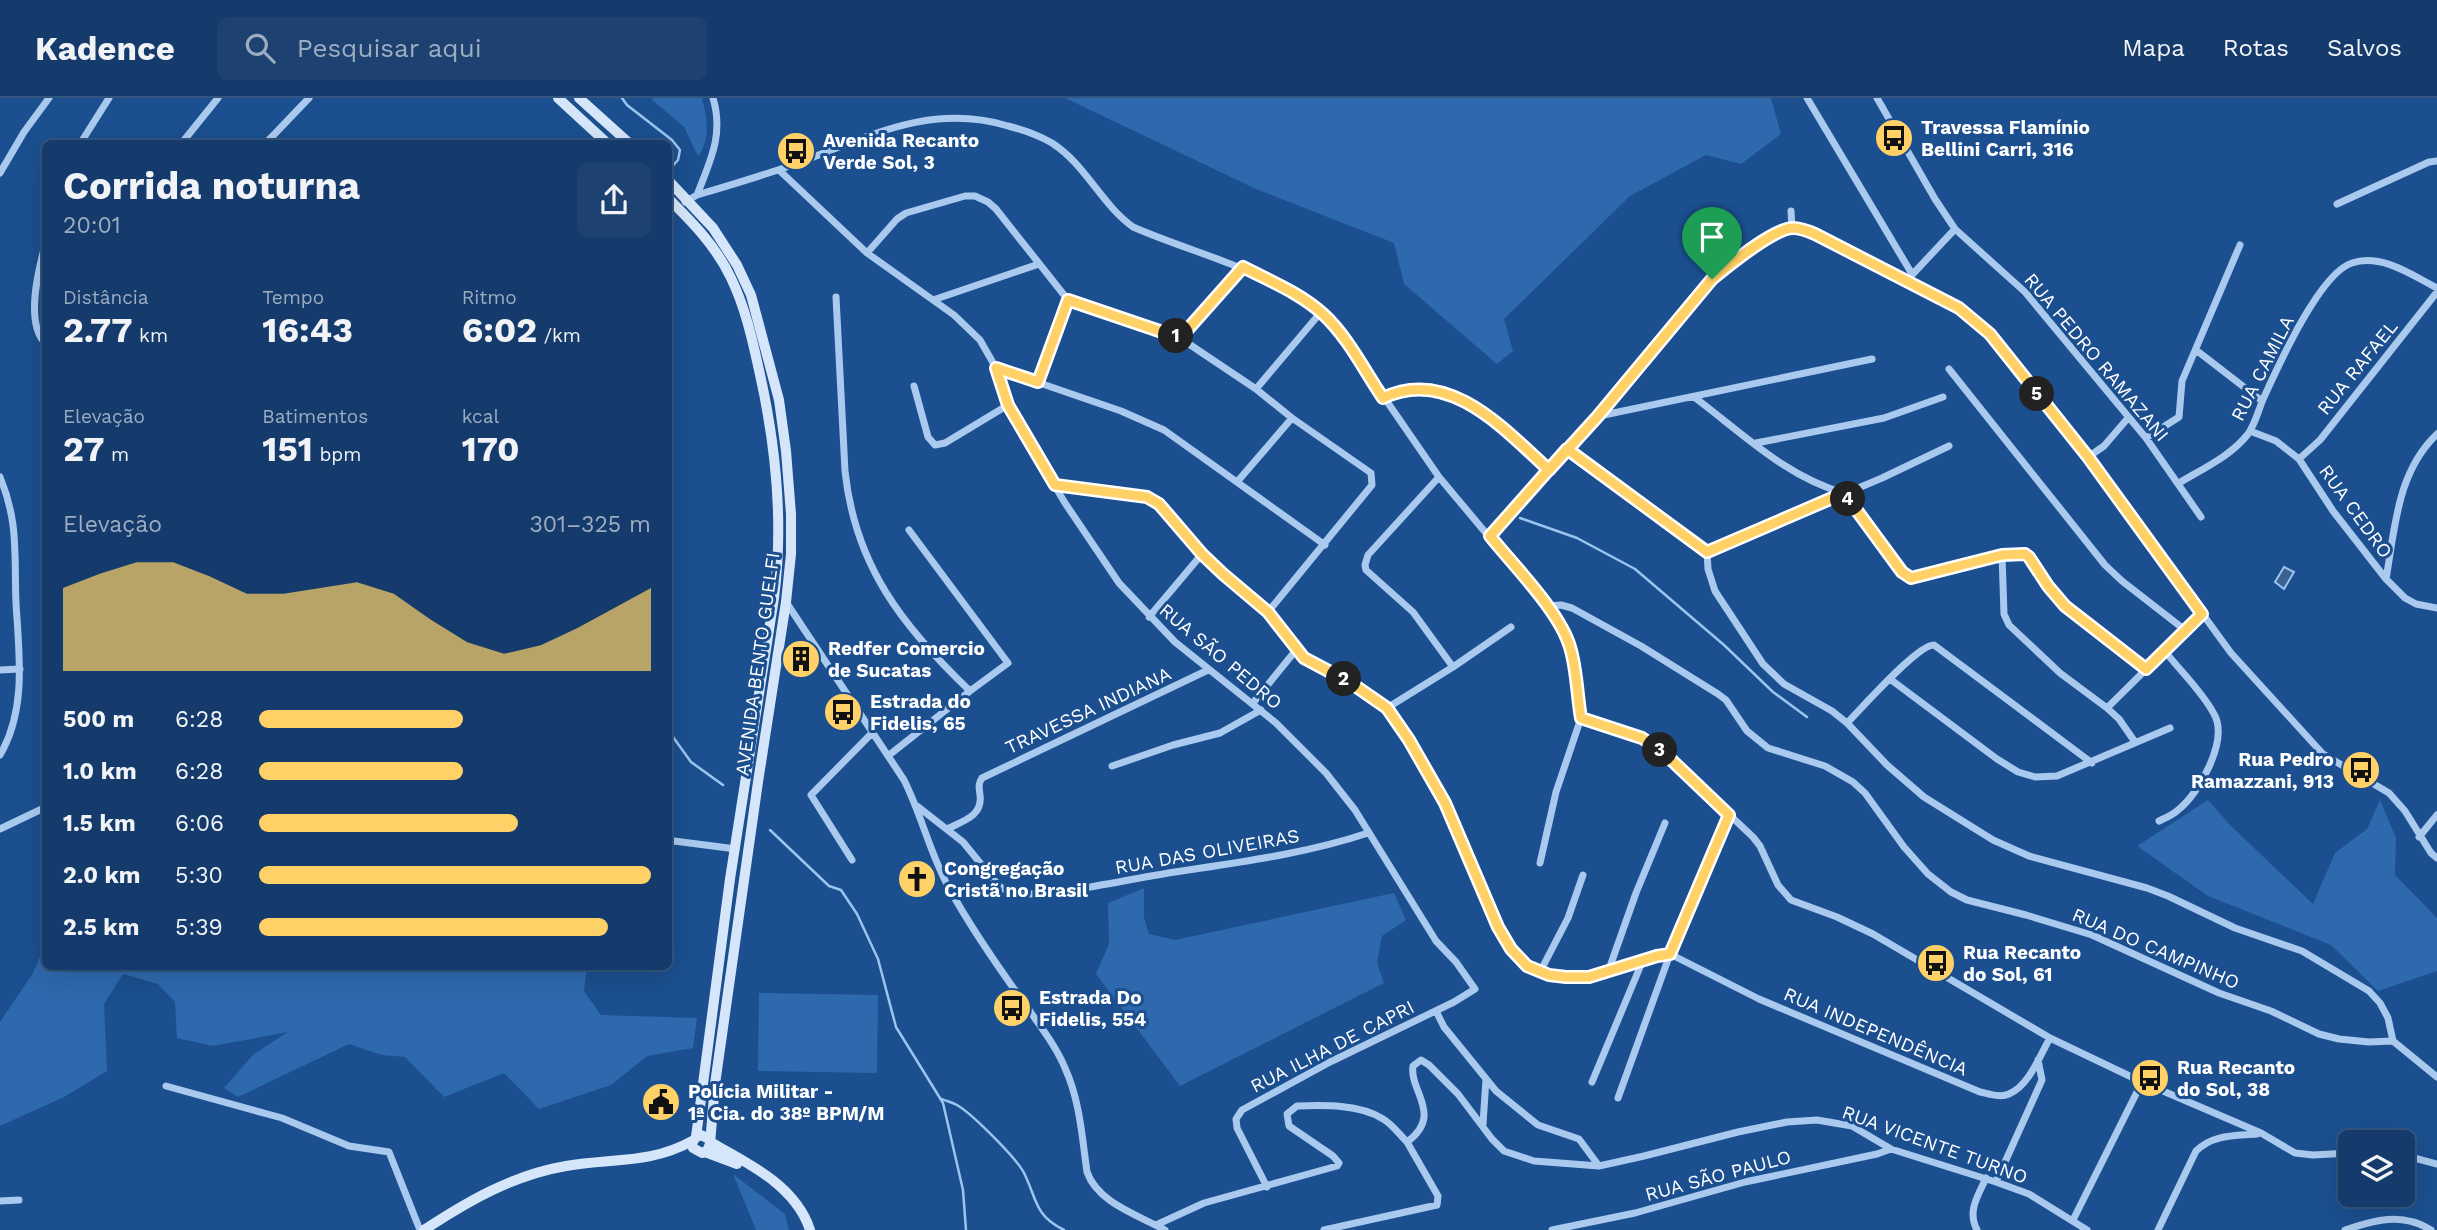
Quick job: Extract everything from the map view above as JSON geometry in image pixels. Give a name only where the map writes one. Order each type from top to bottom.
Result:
[{"type":"main road","points":[[558,98],[604,140]]},
{"type":"main road","points":[[579,98],[627,140]]},
{"type":"main road","name":"AVENIDA BENTO GUELFI","points":[[672,182],[692,197],[737,265],[751,295],[772,368],[783,425],[791,514],[791,554],[786,602],[701,1144]]},
{"type":"main road","name":"AVENIDA BENTO GUELFI","points":[[672,202],[703,233],[730,276],[748,321],[768,408],[775,455],[779,556],[736,849],[701,1144]]},
{"type":"main road","points":[[422,1230],[457,1208],[512,1180],[566,1166],[624,1161],[701,1144],[768,1178],[795,1201],[810,1230]]},
{"type":"street","points":[[0,173],[24,132],[49,98]]},
{"type":"street","points":[[82,140],[108,98]]},
{"type":"street","points":[[184,140],[218,98]]},
{"type":"street","points":[[269,140],[309,98]]},
{"type":"street","points":[[692,197],[716,143],[719,129],[713,98]]},
{"type":"street","points":[[1807,98],[1909,277]]},
{"type":"street","name":"RUA PEDRO RAMAZANI","points":[[1877,98],[1955,229],[2025,292],[2146,439],[2201,517]]},
{"type":"street","points":[[679,208],[692,197],[779,170],[898,126],[920,120],[964,117],[1034,133],[1054,144],[1088,177],[1122,219],[1133,227],[1243,267],[1321,312],[1337,329],[1439,477],[1547,606],[1570,647],[1581,718],[1556,792],[1541,863]]},
{"type":"street","points":[[2337,204],[2429,162],[2437,161]]},
{"type":"street","name":"RUA SÃO PEDRO","points":[[779,170],[867,253],[933,300],[980,340],[996,368],[1008,405],[1055,485],[1119,583],[1149,617],[1208,670],[1261,710],[1326,773],[1355,810],[1436,940],[1475,989]]},
{"type":"street","points":[[867,253],[897,219],[906,213],[965,196],[975,196],[996,209],[1068,300],[1180,338],[1256,389],[1292,418],[1371,473],[1371,485],[1268,612]]},
{"type":"street","points":[[1791,211],[1792,228]]},
{"type":"street","points":[[1490,536],[1598,416],[1712,279],[1778,232],[1792,228],[1815,234],[1909,277],[1959,308],[1990,334],[2088,457],[2231,653],[2323,754],[2389,793],[2405,811],[2420,837],[2437,858]]},
{"type":"street","points":[[1909,277],[1955,229]]},
{"type":"street","points":[[2146,439],[2179,417],[2180,388],[2240,245]]},
{"type":"street","points":[[42,257],[35,309],[35,326],[42,340]]},
{"type":"street","name":"RUA CAMILA","points":[[2179,483],[2230,451],[2250,431],[2291,340],[2338,272],[2351,263],[2385,263],[2399,267],[2437,290]]},
{"type":"street","points":[[933,300],[1039,264]]},
{"type":"street","points":[[1180,338],[1243,267]]},
{"type":"street","name":"RUA RAFAEL","points":[[2299,459],[2320,440],[2437,290]]},
{"type":"street","points":[[836,297],[847,494],[860,545],[892,604],[934,655],[970,691]]},
{"type":"street","points":[[1038,382],[1068,300]]},
{"type":"street","points":[[1256,389],[1321,312]]},
{"type":"street","points":[[2196,350],[2262,401]]},
{"type":"street","points":[[1598,416],[1872,359]]},
{"type":"street","points":[[996,368],[1121,411],[1156,426],[1325,545]]},
{"type":"street","points":[[1949,369],[2105,565],[2185,630]]},
{"type":"street","points":[[914,386],[928,437],[935,444],[945,443],[1008,405]]},
{"type":"street","points":[[1383,398],[1414,389],[1437,390],[1458,397],[1496,422],[1549,470]]},
{"type":"street","points":[[1694,397],[1797,475],[1844,493],[1902,572],[1911,578],[2002,555],[2017,553],[2029,557],[2065,606],[2146,669]]},
{"type":"street","points":[[1756,443],[1884,418],[1943,397]]},
{"type":"street","points":[[1237,482],[1292,418]]},
{"type":"street","points":[[2088,457],[2104,446],[2128,418]]},
{"type":"street","name":"RUA CEDRO","points":[[2250,431],[2276,441],[2299,459],[2333,511],[2386,579],[2405,598],[2416,604],[2437,608]]},
{"type":"street","points":[[2386,579],[2398,507],[2409,470],[2424,447],[2437,434]]},
{"type":"street","points":[[1707,552],[1949,446]]},
{"type":"street","points":[[1567,449],[1707,552],[1710,578],[1715,591],[1763,664],[1784,684],[1832,711],[1847,723],[1887,765],[1924,797],[1993,841],[2029,856],[2168,896],[2244,932],[2302,951],[2369,991],[2388,1018],[2393,1041],[2437,1077]]},
{"type":"street","points":[[0,477],[11,508],[16,537],[20,669],[15,716],[0,755]]},
{"type":"street","points":[[1439,477],[1368,555],[1365,565],[1366,570],[1413,612],[1453,667]]},
{"type":"street","points":[[1055,485],[1147,497],[1159,504],[1202,554],[1268,612],[1296,650],[1314,664],[1366,692],[1387,708],[1409,740],[1445,803],[1498,927],[1511,949],[1527,966],[1540,972],[1566,977],[1589,977],[1670,954]]},
{"type":"street","points":[[888,756],[1008,663],[909,530]]},
{"type":"street","points":[[1149,617],[1202,554]]},
{"type":"street","points":[[2002,555],[2004,614],[2009,625],[2060,673],[2119,719],[2135,742]]},
{"type":"street","points":[[774,598],[786,602],[888,756],[916,805],[934,859],[956,899],[976,934],[1065,1067],[1080,1117],[1090,1180],[1107,1198],[1165,1230]]},
{"type":"street","name":"RUA DO CAMPINHO","points":[[1547,606],[1561,605],[1572,608],[1703,683],[1726,700],[1747,731],[1768,748],[1843,774],[1865,793],[1920,865],[1951,892],[1967,900],[2092,935],[2219,993],[2271,1011],[2319,1034],[2359,1041],[2393,1041]]},
{"type":"street","points":[[2107,708],[2202,614]]},
{"type":"street","points":[[1387,708],[1511,627]]},
{"type":"street","points":[[1847,723],[1926,645],[1934,645],[2092,763]]},
{"type":"street","points":[[1253,703],[1296,650]]},
{"type":"street","points":[[2159,821],[2177,811],[2198,787],[2209,765],[2218,736],[2215,715],[2164,650]]},
{"type":"street","points":[[0,670],[20,669]]},
{"type":"street","name":"TRAVESSA INDIANA","points":[[947,829],[971,817],[980,808],[979,783],[982,778],[1208,670]]},
{"type":"street","points":[[1891,679],[2018,772],[2035,777],[2057,776],[2170,728]]},
{"type":"street","points":[[1112,766],[1173,745],[1220,733],[1261,710]]},
{"type":"street","points":[[1581,718],[1642,738],[1662,751],[1760,846],[1778,885],[1791,900],[1873,934],[2050,1038],[2142,1082],[2260,1133],[2295,1153],[2338,1154]]},
{"type":"street","points":[[852,860],[811,795],[873,732]]},
{"type":"street","name":"RUA DAS OLIVEIRAS","points":[[916,805],[962,842],[1006,892],[1029,894],[1291,853],[1335,844],[1368,833]]},
{"type":"street","points":[[0,829],[42,809]]},
{"type":"street","points":[[1618,1098],[1670,954],[1729,815]]},
{"type":"street","points":[[2420,837],[2437,815]]},
{"type":"street","points":[[1608,972],[1665,823]]},
{"type":"street","points":[[672,842],[736,849]]},
{"type":"street","points":[[1540,972],[1568,918],[1583,875]]},
{"type":"street","name":"RUA INDEPENDÊNCIA","points":[[1670,954],[1759,999],[1980,1092],[1997,1096],[2007,1095],[2018,1088],[2050,1038]]},
{"type":"street","points":[[1592,1082],[1643,960]]},
{"type":"street","name":"RUA ILHA DE CAPRI","points":[[1267,1187],[1237,1128],[1236,1119],[1242,1110],[1475,989]]},
{"type":"street","points":[[1436,1011],[1444,1027],[1486,1079],[1538,1125],[1579,1139],[1599,1166]]},
{"type":"street","name":"RUA VICENTE TURNO","points":[[1407,1142],[1417,1132],[1424,1109],[1412,1073],[1413,1066],[1421,1060],[1458,1094],[1497,1145],[1516,1157],[1559,1165],[1599,1166],[1738,1132],[1803,1120],[1817,1120],[1852,1126],[1891,1149],[1996,1181],[2029,1194],[2088,1230]]},
{"type":"street","points":[[1996,1181],[2042,1080],[2038,1060]]},
{"type":"street","points":[[1482,1125],[1486,1079]]},
{"type":"street","points":[[2073,1220],[2142,1082]]},
{"type":"street","points":[[166,1086],[282,1118],[349,1146],[389,1152],[422,1230]]},
{"type":"street","points":[[1156,1225],[1204,1203],[1338,1165],[1333,1156],[1289,1126],[1287,1114],[1297,1106],[1346,1109],[1384,1119],[1407,1142],[1438,1196],[1437,1205],[1324,1230]]},
{"type":"street","points":[[2158,1230],[2196,1151],[2203,1144],[2216,1138],[2260,1133]]},
{"type":"street","name":"RUA SÃO PAULO","points":[[1552,1230],[1600,1222],[1745,1181],[1891,1149]]},
{"type":"street","points":[[2415,1158],[2437,1164]]},
{"type":"street","points":[[1977,1230],[1972,1212],[1986,1178]]},
{"type":"street","points":[[0,1201],[19,1200]]},
{"type":"street","points":[[2345,1230],[2388,1218],[2412,1221],[2431,1230]]},
{"type":"shaded area","points":[[702,98],[706,135],[698,156],[684,127],[651,99]]},
{"type":"shaded area","points":[[1065,98],[1771,98],[1781,134],[1741,164],[1706,155],[1630,196],[1504,319],[1513,351],[1497,364],[1404,284],[1394,243],[1256,189]]},
{"type":"shaded area","points":[[2284,567],[2294,572],[2284,589],[2275,582]]},
{"type":"shaded area","points":[[2208,800],[2231,826],[2313,904],[2335,853],[2367,829],[2380,800],[2396,838],[2395,875],[2437,918],[2437,971],[2378,991],[2331,945],[2208,896],[2137,846]]},
{"type":"shaded area","points":[[1144,888],[1144,918],[1149,934],[1175,940],[1394,893],[1406,920],[1382,936],[1377,963],[1384,983],[1180,1086],[1096,974],[1109,944],[1108,903]]},
{"type":"shaded area","points":[[42,952],[42,970],[587,970],[584,991],[601,1015],[697,1018],[693,1048],[647,1056],[611,1085],[539,1109],[504,1073],[444,1097],[405,1057],[382,1055],[349,1044],[238,1097],[224,1088],[254,1054],[288,1032],[213,1046],[177,1038],[175,1002],[158,984],[123,974],[104,1004],[107,1071],[64,1097],[0,1126],[0,1022],[33,973]]},
{"type":"shaded area","points":[[759,993],[878,995],[877,1073],[758,1071]]},
{"type":"shaded area","points":[[733,1174],[785,1214],[789,1230],[756,1230]]},
{"type":"waterway","points":[[622,98],[627,105],[672,140]]},
{"type":"waterway","points":[[672,140],[680,150],[678,160],[672,167]]},
{"type":"waterway","points":[[1520,518],[1577,538],[1635,569],[1724,645],[1773,692],[1807,717]]},
{"type":"waterway","points":[[672,736],[691,762],[723,785]]},
{"type":"waterway","points":[[770,830],[829,886],[841,890],[857,914],[878,959],[896,1027],[943,1103],[963,1190],[966,1230]]},
{"type":"waterway","points":[[942,1099],[964,1110],[1005,1148],[1025,1175],[1042,1213],[1054,1225],[1064,1230]]},
{"type":"place","name":"Travessa Flamínio Bellini Carri, 316","points":[[1894,138]]},
{"type":"place","name":"Avenida Recanto Verde Sol, 3","points":[[796,151]]},
{"type":"place","name":"Redfer Comercio de Sucatas","points":[[801,659]]},
{"type":"place","name":"Estrada do Fidelis, 65","points":[[843,712]]},
{"type":"place","name":"Rua Pedro Ramazzani, 913","points":[[2361,770]]},
{"type":"place","name":"Congregação Cristã no Brasil","points":[[917,879]]},
{"type":"place","name":"Rua Recanto do Sol, 61","points":[[1936,963]]},
{"type":"place","name":"Estrada Do Fidelis, 554","points":[[1012,1008]]},
{"type":"place","name":"Rua Recanto do Sol, 38","points":[[2150,1078]]},
{"type":"place","name":"Polícia Militar - 1ª Cia. do 38º BPM/M","points":[[661,1102]]},
{"type":"route","points":[[1712,279],[1598,416],[1567,449],[1549,470],[1496,422],[1458,397],[1437,390],[1421,389],[1393,393],[1383,398],[1337,329],[1321,312],[1243,267],[1180,338],[1068,300],[1038,382],[996,368],[1008,405],[1055,485],[1147,497],[1159,504],[1202,554],[1268,612],[1304,658],[1366,692],[1387,708],[1409,740],[1445,803],[1498,927],[1511,949],[1527,966],[1540,972],[1566,977],[1589,977],[1670,954],[1729,815],[1662,751],[1642,738],[1581,718],[1573,662],[1564,633],[1547,606],[1490,536],[1544,477],[1567,449],[1707,552],[1844,493],[1907,577],[1915,578],[2002,555],[2025,554],[2065,606],[2146,669],[2202,614],[2088,457],[1990,334],[1959,308],[1815,234],[1792,228],[1763,241],[1712,279]]}]
